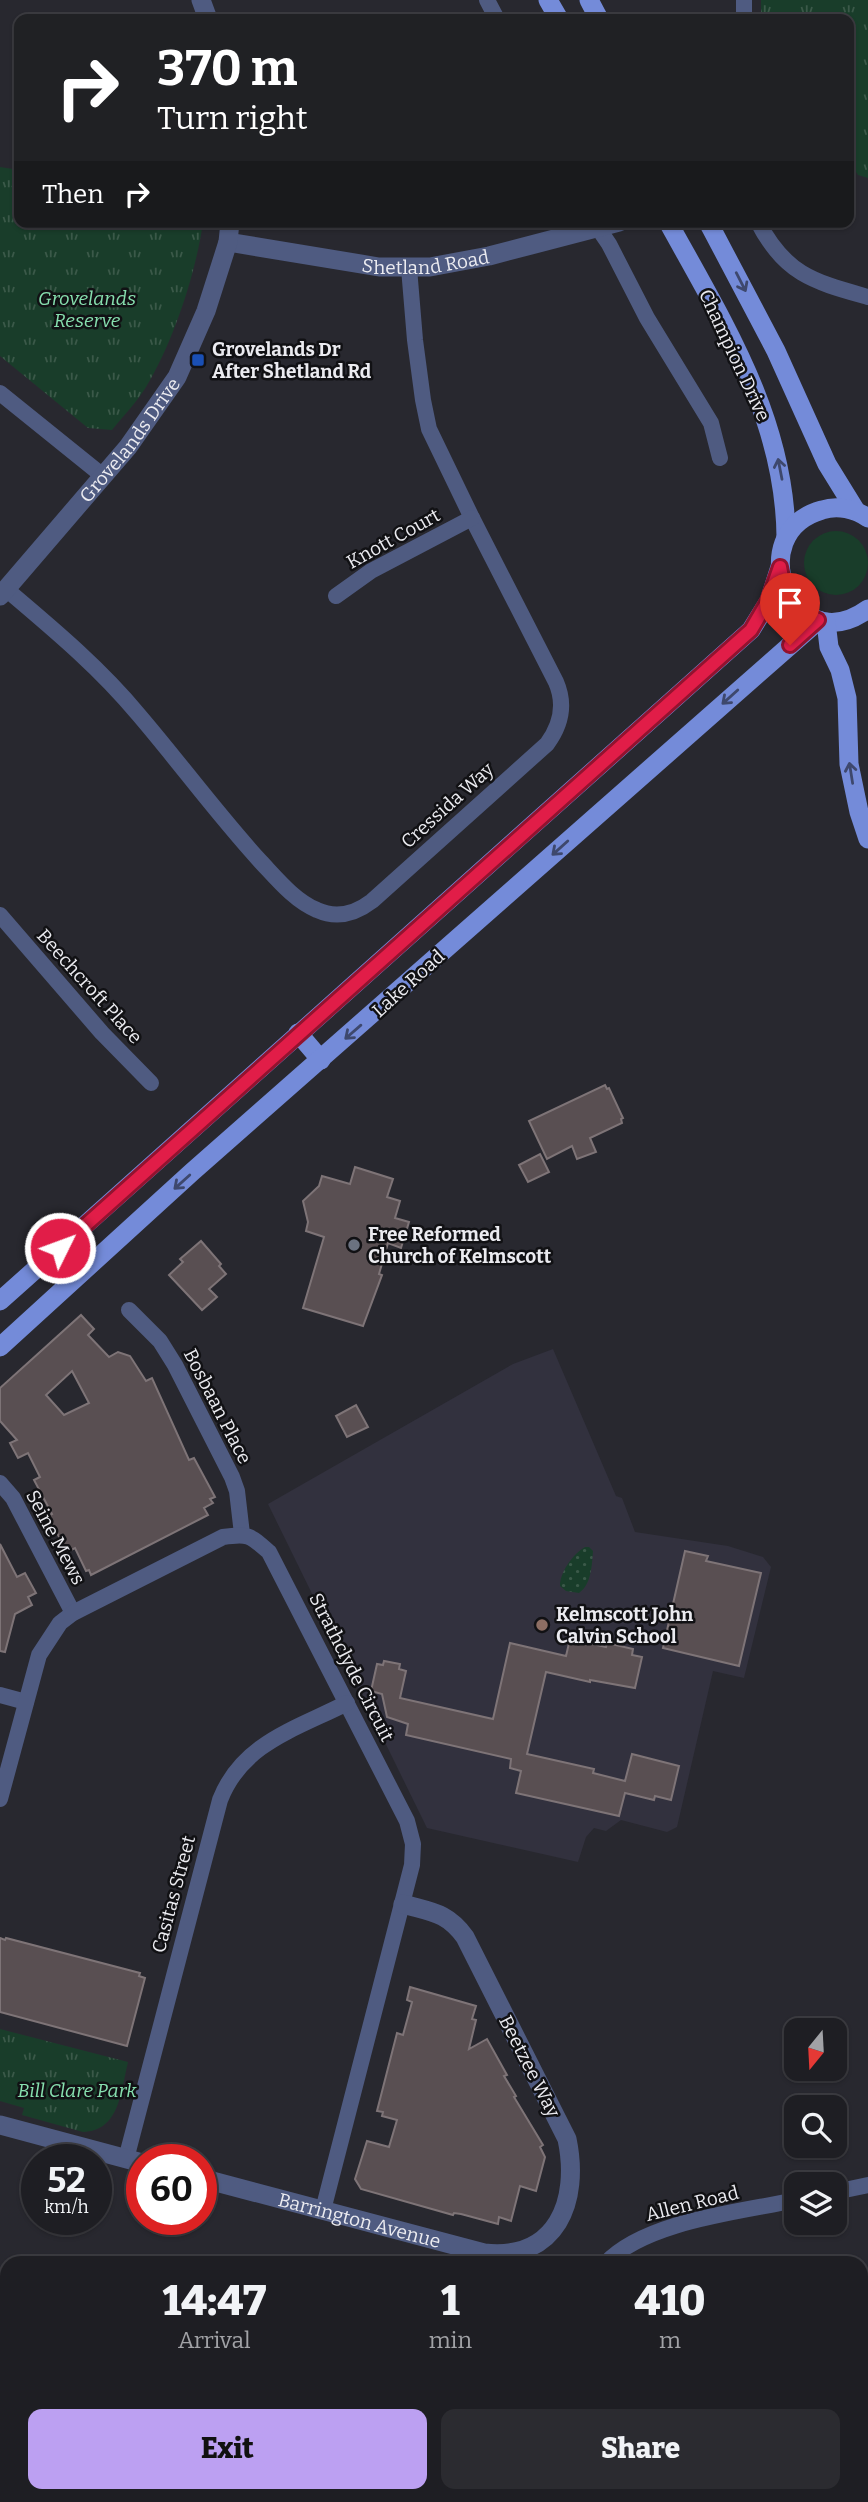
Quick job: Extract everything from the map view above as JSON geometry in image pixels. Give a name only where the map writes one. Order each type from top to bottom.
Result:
[{"type":"main road","name":"Champion Drive","points":[[671,228],[724,325],[763,408],[780,468],[786,508],[786,537],[780,567]]},
{"type":"main road","name":"Champion Drive","points":[[713,231],[776,351],[827,464],[864,514]]},
{"type":"main road","points":[[786,537],[800,521],[817,511],[838,508],[864,514]]},
{"type":"main road","points":[[780,567],[784,588],[802,613],[822,621],[843,621],[868,609]]},
{"type":"main road","name":"Lake Road","points":[[0,1301],[751,630],[765,608],[780,567]]},
{"type":"main road","points":[[822,621],[847,698],[849,764],[868,839]]},
{"type":"main road","name":"Lake Road","points":[[0,1347],[192,1172],[822,621]]},
{"type":"main road","points":[[298,1033],[321,1060]]},
{"type":"street","name":"Shetland Road","points":[[229,232],[379,267],[409,268],[451,264],[585,228]]},
{"type":"street","points":[[598,228],[647,318],[711,423],[720,458]]},
{"type":"street","points":[[761,228],[784,261],[802,274],[825,285],[868,298]]},
{"type":"street","name":"Grovelands Drive","points":[[3,592],[103,476],[147,421],[177,377],[201,327],[229,232]]},
{"type":"street","name":"Cressida Way","points":[[3,592],[63,638],[137,713],[224,822],[277,879],[315,910],[326,914],[346,915],[372,901],[538,752],[556,732],[562,705],[560,690],[434,440],[426,416],[413,329],[409,268]]},
{"type":"street","points":[[0,393],[103,476]]},
{"type":"street","name":"Knott Court","points":[[336,596],[371,572],[472,518]]},
{"type":"street","name":"Beechcroft Place","points":[[0,915],[102,1033],[151,1083]]},
{"type":"street","name":"Bosbaan Place","points":[[129,1310],[160,1340],[175,1365],[237,1491],[243,1534]]},
{"type":"street","name":"Seine Mews","points":[[0,1483],[13,1498],[73,1613]]},
{"type":"street","points":[[0,1799],[39,1655],[60,1623],[73,1613],[223,1537],[243,1534]]},
{"type":"street","name":"Strathclyde Circuit","points":[[243,1534],[257,1541],[269,1552],[407,1821],[413,1844],[412,1865],[403,1904],[323,2210]]},
{"type":"street","points":[[0,1695],[26,1702]]},
{"type":"street","name":"Casitas Street","points":[[138,2144],[194,1894],[226,1783],[247,1756],[262,1745],[347,1703]]},
{"type":"street","name":"Beetzee Way","points":[[403,1904],[443,1915],[456,1924],[567,2139],[572,2161],[572,2181],[562,2216],[538,2243],[520,2251]]},
{"type":"street","points":[[0,2125],[126,2159]]},
{"type":"street","name":"Barrington Avenue","points":[[217,2182],[484,2253],[500,2255],[520,2251]]},
{"type":"street","points":[[847,2189],[868,2185]]},
{"type":"street","name":"Allen Road","points":[[615,2256],[652,2233],[784,2203]]},
{"type":"shaded area","name":"Kelmscott John Calvin School","points":[[553,1349],[616,1496],[622,1498],[635,1532],[728,1546],[763,1557],[771,1567],[744,1678],[713,1671],[677,1827],[667,1832],[621,1820],[606,1831],[594,1828],[586,1837],[578,1862],[427,1828],[268,1504],[513,1364]]},
{"type":"green space","points":[[761,0],[868,0],[868,178],[858,175],[854,169],[854,14],[761,14]]},
{"type":"green space","name":"Grovelands Reserve","points":[[0,167],[14,169],[14,228],[202,228],[189,285],[165,350],[142,393],[112,430],[88,428],[0,356]]},
{"type":"green space","points":[[830,531],[842,531],[859,540],[866,551],[866,575],[859,586],[842,595],[830,595],[818,590],[809,581],[804,569],[804,557],[809,545],[818,536]]},
{"type":"green space","points":[[585,1547],[593,1551],[588,1580],[579,1593],[566,1591],[560,1586],[562,1575],[572,1559]]},
{"type":"green space","name":"Bill Clare Park","points":[[0,2029],[128,2062],[112,2117],[105,2125],[83,2132],[22,2115],[24,2108],[0,2101]]},
{"type":"building","points":[[605,1085],[623,1118],[622,1123],[590,1138],[596,1152],[577,1159],[572,1146],[547,1159],[529,1121]]},
{"type":"building","points":[[540,1154],[549,1172],[528,1182],[519,1165]]},
{"type":"building","name":"Free Reformed Church of Kelmscott","points":[[355,1167],[393,1179],[387,1197],[400,1201],[395,1218],[409,1222],[401,1248],[388,1243],[379,1274],[382,1275],[363,1326],[303,1308],[324,1237],[306,1231],[308,1222],[303,1201],[319,1186],[322,1176],[350,1184]]},
{"type":"building","points":[[201,1241],[226,1274],[209,1289],[217,1297],[202,1310],[169,1275],[183,1262],[180,1259]]},
{"type":"building","points":[[81,1315],[94,1329],[88,1335],[109,1357],[118,1352],[130,1356],[146,1381],[152,1378],[189,1460],[194,1458],[215,1497],[210,1499],[213,1503],[204,1508],[208,1515],[91,1575],[89,1570],[86,1571],[75,1548],[67,1552],[48,1516],[52,1514],[34,1480],[40,1477],[28,1453],[18,1458],[10,1443],[17,1440],[0,1421],[0,1388]],"holes":[[[72,1371],[89,1403],[64,1415],[46,1395]]]},
{"type":"building","points":[[356,1405],[368,1427],[347,1437],[336,1416]]},
{"type":"building","points":[[0,1544],[17,1577],[25,1573],[36,1593],[28,1597],[32,1605],[15,1614],[5,1652],[0,1651]]},
{"type":"building","points":[[685,1551],[708,1556],[706,1561],[761,1573],[739,1666],[663,1648]]},
{"type":"building","points":[[570,1639],[606,1647],[607,1643],[633,1649],[632,1655],[642,1657],[635,1688],[546,1672],[527,1754],[594,1769],[593,1773],[625,1781],[632,1754],[679,1766],[671,1800],[655,1796],[654,1800],[625,1793],[619,1816],[516,1793],[521,1771],[510,1768],[511,1759],[406,1735],[408,1724],[387,1717],[382,1694],[371,1691],[377,1664],[383,1665],[384,1661],[400,1664],[399,1669],[406,1671],[400,1698],[493,1719],[510,1643],[566,1656]]},
{"type":"building","points":[[0,1938],[140,1973],[139,1976],[145,1978],[127,2046],[0,2012]]},
{"type":"building","points":[[410,1987],[476,2006],[472,2019],[476,2020],[469,2049],[487,2039],[507,2075],[504,2076],[516,2096],[514,2097],[543,2145],[540,2147],[545,2157],[536,2191],[520,2186],[511,2221],[499,2217],[498,2224],[461,2214],[453,2215],[361,2189],[355,2179],[367,2141],[389,2147],[397,2120],[382,2116],[383,2112],[377,2111],[397,2033],[403,2035],[412,2002],[407,2000]]},
{"type":"place","name":"Grovelands Dr After Shetland Rd","points":[[198,360]]},
{"type":"place","name":"Free Reformed Church of Kelmscott","points":[[354,1245]]},
{"type":"place","name":"Kelmscott John Calvin School","points":[[542,1625]]},
{"type":"route","points":[[60,1248],[751,630],[768,601],[780,567],[789,598],[802,613],[818,620],[790,645]]}]
